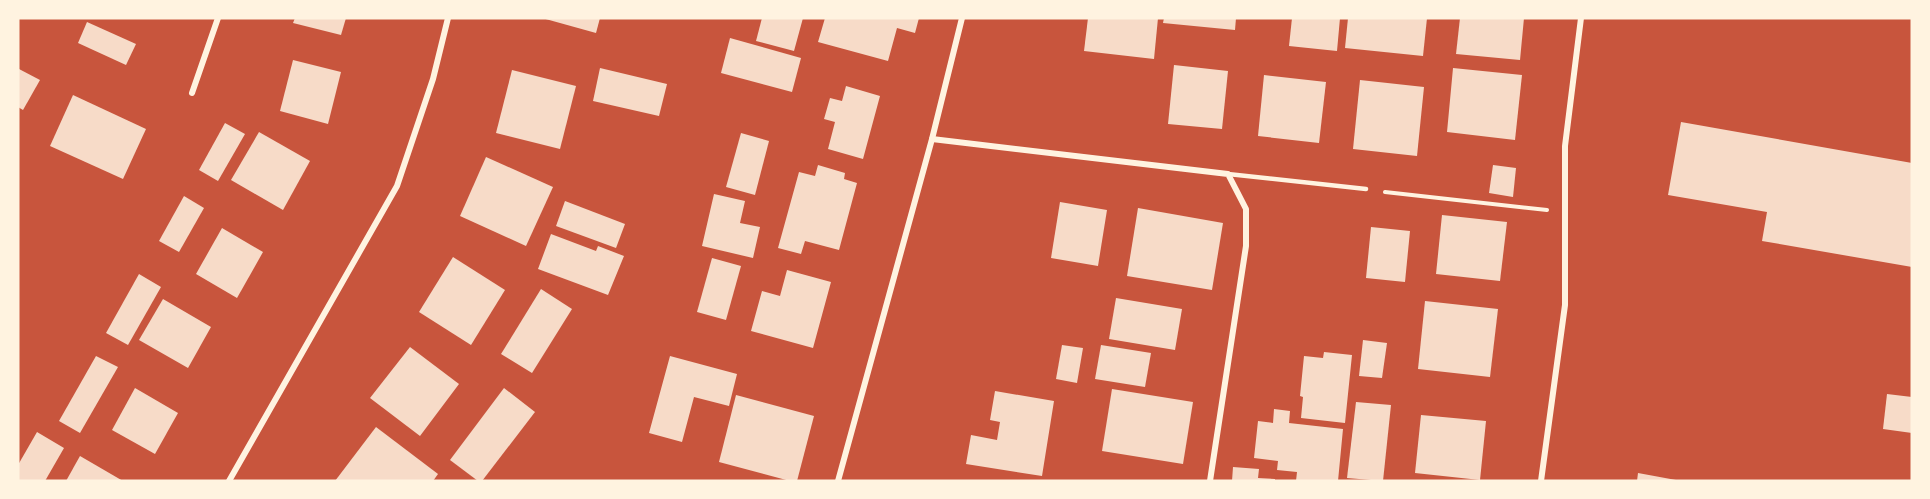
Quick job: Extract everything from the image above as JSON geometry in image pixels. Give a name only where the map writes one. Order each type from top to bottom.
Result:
[{"type":"street","points":[[192,93],[218,18]]},
{"type":"street","points":[[229,481],[396,186],[433,79],[448,18]]},
{"type":"street","points":[[838,481],[932,139],[962,18]]},
{"type":"street","points":[[1541,481],[1565,305],[1565,146],[1581,18]]},
{"type":"street","points":[[932,139],[1228,174],[1246,209],[1246,246],[1210,481]]},
{"type":"lane","points":[[1228,174],[1366,189]]},
{"type":"path","points":[[1366,189],[1565,212]]},
{"type":"building","points":[[295,18],[346,18],[341,35],[293,23]]},
{"type":"building","points":[[542,18],[600,18],[596,33]]},
{"type":"building","points":[[762,18],[803,18],[794,51],[756,41]]},
{"type":"building","points":[[825,18],[919,18],[915,33],[897,28],[888,61],[818,42]]},
{"type":"building","points":[[1088,18],[1158,18],[1154,59],[1084,51]]},
{"type":"building","points":[[1164,18],[1236,18],[1235,30],[1163,23]]},
{"type":"building","points":[[1292,18],[1340,18],[1337,51],[1289,46]]},
{"type":"building","points":[[1348,18],[1427,18],[1423,56],[1345,48]]},
{"type":"building","points":[[1460,18],[1524,18],[1520,60],[1456,54]]},
{"type":"building","points":[[87,22],[136,44],[126,65],[78,43]]},
{"type":"building","points":[[730,38],[801,58],[792,92],[721,73]]},
{"type":"building","points":[[293,60],[341,72],[328,124],[280,111]]},
{"type":"building","points":[[1174,65],[1228,71],[1222,129],[1168,124]]},
{"type":"building","points":[[600,68],[667,84],[659,116],[593,101]]},
{"type":"building","points":[[1453,68],[1522,75],[1515,140],[1447,132]]},
{"type":"building","points":[[19,69],[40,80],[23,110],[18,107]]},
{"type":"building","points":[[512,70],[576,86],[560,149],[496,133]]},
{"type":"building","points":[[1264,75],[1326,82],[1319,143],[1258,136]]},
{"type":"building","points":[[1360,80],[1424,87],[1417,156],[1353,149]]},
{"type":"building","points":[[846,86],[880,96],[863,159],[828,149],[835,122],[824,119],[830,98],[842,101]]},
{"type":"building","points":[[73,95],[146,129],[123,179],[50,146]]},
{"type":"building","points":[[1681,122],[1912,163],[1912,267],[1762,241],[1767,212],[1668,195]]},
{"type":"building","points":[[225,123],[245,134],[218,181],[199,170]]},
{"type":"building","points":[[259,132],[310,161],[283,210],[231,180]]},
{"type":"building","points":[[741,133],[769,141],[755,195],[726,187]]},
{"type":"building","points":[[486,157],[553,187],[526,246],[460,216]]},
{"type":"building","points":[[818,165],[845,173],[844,179],[857,183],[839,250],[805,241],[801,254],[778,248],[799,172],[815,176]]},
{"type":"building","points":[[1493,165],[1516,168],[1513,197],[1489,193]]},
{"type":"building","points":[[714,194],[745,201],[740,223],[760,227],[753,258],[702,246]]},
{"type":"building","points":[[184,196],[204,208],[179,252],[159,241]]},
{"type":"building","points":[[565,201],[625,224],[616,248],[556,226]]},
{"type":"building","points":[[1060,202],[1107,210],[1098,266],[1051,258]]},
{"type":"building","points":[[1138,208],[1223,223],[1212,290],[1127,276]]},
{"type":"building","points":[[1442,215],[1507,222],[1500,281],[1436,274]]},
{"type":"building","points":[[1371,227],[1410,231],[1405,282],[1366,278]]},
{"type":"building","points":[[222,228],[263,252],[237,298],[196,274]]},
{"type":"building","points":[[551,234],[596,251],[598,246],[624,256],[608,295],[538,269]]},
{"type":"building","points":[[453,257],[505,290],[471,345],[419,312]]},
{"type":"building","points":[[712,258],[741,266],[726,320],[697,312]]},
{"type":"building","points":[[787,270],[831,282],[813,348],[751,331],[762,291],[780,296]]},
{"type":"building","points":[[139,274],[161,287],[128,345],[106,333]]},
{"type":"building","points":[[541,289],[572,309],[532,373],[501,354]]},
{"type":"building","points":[[1116,298],[1182,309],[1175,350],[1109,339]]},
{"type":"building","points":[[163,299],[211,327],[188,368],[139,340]]},
{"type":"building","points":[[1425,301],[1498,309],[1490,377],[1418,369]]},
{"type":"building","points":[[1363,340],[1387,343],[1382,378],[1359,376]]},
{"type":"building","points":[[1062,345],[1083,348],[1077,383],[1056,379]]},
{"type":"building","points":[[1101,345],[1151,353],[1145,387],[1095,379]]},
{"type":"building","points":[[410,347],[459,384],[420,436],[370,398]]},
{"type":"building","points":[[1324,352],[1352,355],[1345,423],[1301,418],[1303,397],[1300,396],[1304,356],[1323,358]]},
{"type":"building","points":[[96,356],[118,367],[80,433],[59,421]]},
{"type":"building","points":[[670,356],[737,374],[729,406],[694,397],[682,442],[649,433]]},
{"type":"building","points":[[135,388],[178,413],[155,454],[112,430]]},
{"type":"building","points":[[504,388],[535,412],[482,481],[478,481],[450,460]]},
{"type":"building","points":[[1112,389],[1193,402],[1183,464],[1102,451]]},
{"type":"building","points":[[995,391],[1054,401],[1042,476],[966,464],[971,435],[997,440],[1000,422],[990,420]]},
{"type":"building","points":[[1887,394],[1912,397],[1912,433],[1883,429]]},
{"type":"building","points":[[736,395],[814,416],[797,481],[719,462]]},
{"type":"building","points":[[1356,402],[1391,405],[1383,481],[1347,478]]},
{"type":"building","points":[[1274,409],[1290,411],[1289,423],[1343,429],[1338,481],[1296,481],[1297,472],[1277,470],[1278,461],[1254,458],[1258,421],[1273,423]]},
{"type":"building","points":[[1421,415],[1486,421],[1480,480],[1415,473]]},
{"type":"building","points":[[376,427],[438,474],[433,481],[335,481]]},
{"type":"building","points":[[37,432],[64,448],[45,481],[18,481],[18,465]]},
{"type":"building","points":[[80,456],[123,481],[66,481]]},
{"type":"building","points":[[1233,467],[1259,469],[1258,478],[1275,479],[1275,481],[1232,481]]},
{"type":"building","points":[[1638,473],[1676,480],[1676,481],[1637,481]]}]
